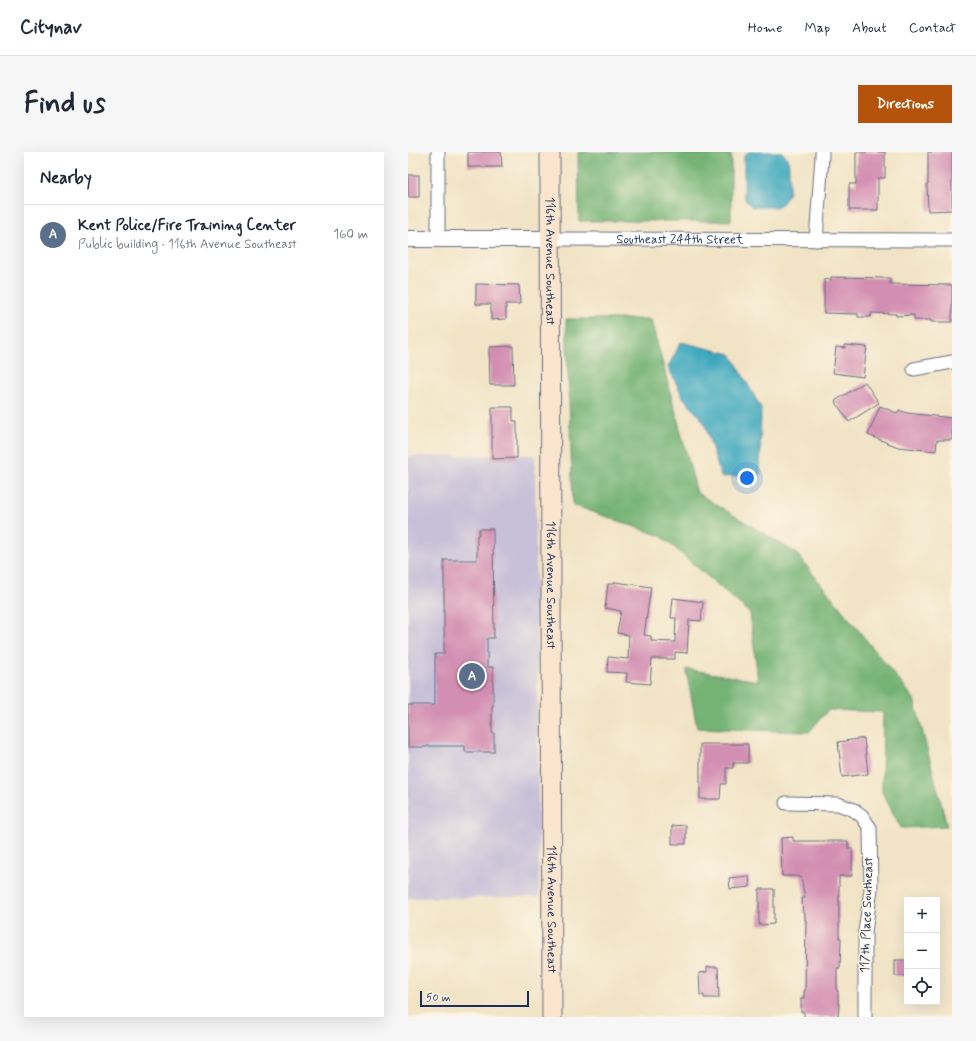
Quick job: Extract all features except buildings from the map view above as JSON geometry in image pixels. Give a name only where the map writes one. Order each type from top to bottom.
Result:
[{"type":"main road","name":"116th Avenue Southeast","points":[[550,152],[552,1017]]},
{"type":"street","points":[[438,152],[438,239]]},
{"type":"street","points":[[816,240],[822,152]]},
{"type":"street","name":"Southeast 244th Street","points":[[408,239],[952,240]]},
{"type":"street","points":[[914,369],[952,362]]},
{"type":"street","name":"117th Place Southeast","points":[[786,804],[838,804],[854,810],[862,816],[870,828],[870,889],[865,932],[865,1017]]},
{"type":"shaded area","points":[[535,455],[539,897],[408,898],[408,456]]},
{"type":"green space","points":[[578,152],[681,152],[684,154],[731,154],[731,221],[579,221]]},
{"type":"green space","points":[[566,319],[651,319],[697,493],[796,553],[914,699],[947,826],[901,828],[882,792],[883,712],[828,710],[809,732],[697,728],[686,669],[758,681],[750,613],[661,536],[573,505]]},
{"type":"water","points":[[748,152],[782,152],[787,158],[789,165],[789,192],[782,204],[776,207],[752,207],[746,201],[744,195],[744,156]]},
{"type":"water","points":[[681,342],[731,354],[761,408],[760,475],[721,477],[704,422],[683,397],[668,367]]},
{"type":"place","name":"Kent Police/Fire Training Center","points":[[472,676]]}]
